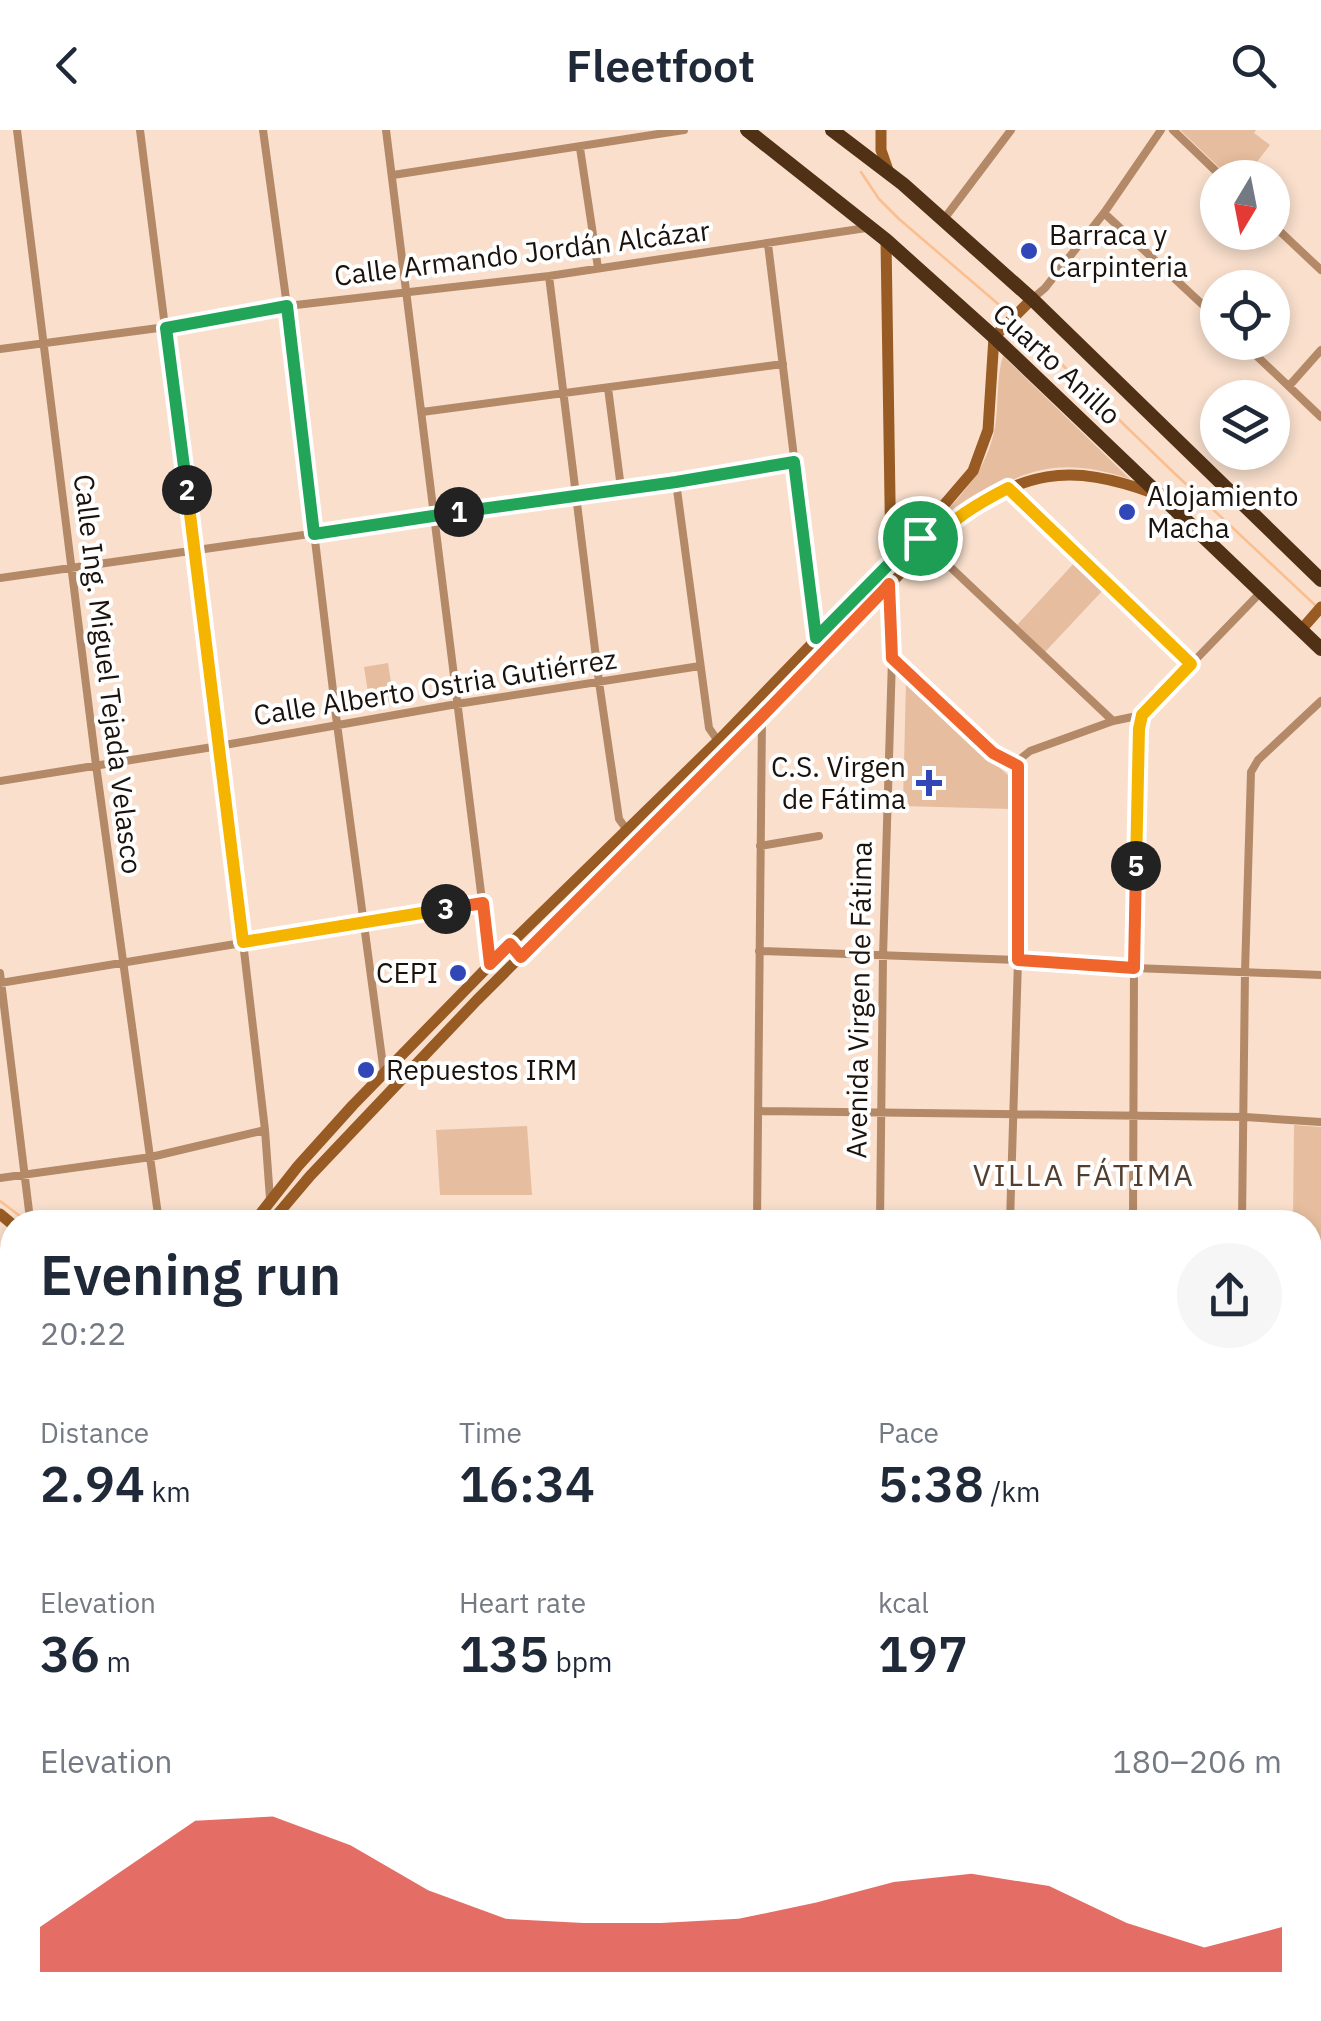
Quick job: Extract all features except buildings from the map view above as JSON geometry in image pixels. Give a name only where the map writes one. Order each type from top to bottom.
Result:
[{"type":"highway","name":"Cuarto Anillo","points":[[747,130],[998,333],[1160,496],[1321,649]]},
{"type":"highway","points":[[774,130],[774,152]]},
{"type":"highway","name":"Cuarto Anillo","points":[[832,130],[944,219],[1027,305],[1321,580]]},
{"type":"street","name":"Calle Ing. Miguel Tejada Velasco","points":[[17,130],[70,568],[158,1210]]},
{"type":"street","points":[[140,130],[243,942],[270,1199]]},
{"type":"street","points":[[263,130],[384,1073]]},
{"type":"street","points":[[386,130],[490,964]]},
{"type":"street","points":[[392,175],[684,130]]},
{"type":"street","points":[[881,130],[881,150],[889,173]]},
{"type":"street","points":[[944,219],[1011,130]]},
{"type":"street","points":[[281,1210],[381,1100],[762,716],[889,584],[924,542],[932,518],[972,472],[982,451],[988,430],[998,333],[1044,288],[1104,213],[1161,130]]},
{"type":"street","points":[[1173,130],[1204,160]]},
{"type":"street","points":[[580,148],[598,268]]},
{"type":"street","points":[[1104,213],[1200,302]]},
{"type":"street","name":"Calle Armando Jordán Alcázar","points":[[0,349],[166,328],[287,306],[548,276],[871,227]]},
{"type":"street","name":"Avenida Virgen de Fátima","points":[[880,1210],[892,658],[886,240]]},
{"type":"street","points":[[1290,241],[1321,270]]},
{"type":"street","points":[[768,244],[816,638]]},
{"type":"street","points":[[548,276],[619,820],[627,830]]},
{"type":"street","points":[[1290,384],[1321,350]]},
{"type":"street","points":[[1261,360],[1282,380]]},
{"type":"street","points":[[422,412],[783,364]]},
{"type":"street","points":[[608,388],[621,488]]},
{"type":"street","points":[[1290,388],[1321,417]]},
{"type":"street","points":[[0,578],[794,462]]},
{"type":"street","points":[[262,1210],[384,1073],[718,741],[891,562],[982,501],[1025,481],[1049,475],[1082,474],[1126,483],[1160,496]]},
{"type":"street","points":[[676,482],[710,728],[718,741]]},
{"type":"street","points":[[1008,488],[1191,664]]},
{"type":"street","points":[[924,542],[1112,721]]},
{"type":"street","points":[[1133,1210],[1139,729],[1142,715],[1261,592]]},
{"type":"street","points":[[1301,630],[1318,610]]},
{"type":"street","points":[[892,658],[993,753],[1018,766]]},
{"type":"street","name":"Calle Alberto Ostria Gutiérrez","points":[[0,782],[700,666]]},
{"type":"street","points":[[1242,1210],[1251,772],[1258,760],[1321,701]]},
{"type":"street","points":[[754,704],[762,716],[756,1210]]},
{"type":"street","points":[[1011,1210],[1018,960],[1018,766],[1030,751],[1112,721],[1142,715]]},
{"type":"street","points":[[760,846],[819,836]]},
{"type":"street","points":[[1,982],[483,903]]},
{"type":"street","points":[[510,944],[521,957]]},
{"type":"street","points":[[759,950],[1321,975]]},
{"type":"street","points":[[0,972],[30,1210]]},
{"type":"street","points":[[758,1111],[1245,1116],[1321,1122]]},
{"type":"street","points":[[0,1178],[151,1156],[265,1130]]},
{"type":"shaded area","points":[[1180,130],[1256,130],[1254,133],[1270,145],[1258,160],[1211,160]]},
{"type":"shaded area","points":[[1003,356],[1130,479],[1097,470],[1044,469],[999,487],[920,538],[956,501],[984,461],[995,427]]},
{"type":"shaded area","points":[[1076,561],[1105,588],[1045,652],[1017,625]]},
{"type":"shaded area","points":[[388,663],[394,702],[370,705],[364,667]]},
{"type":"shaded area","points":[[906,682],[1011,778],[1011,809],[903,806]]},
{"type":"shaded area","points":[[1294,1125],[1321,1127],[1321,1210],[1293,1210]]},
{"type":"shaded area","points":[[527,1126],[532,1195],[440,1195],[436,1130]]},
{"type":"waterway","points":[[861,172],[899,219],[1011,315]]},
{"type":"waterway","points":[[1017,321],[1315,605]]},
{"type":"waterway","points":[[0,1201],[12,1210]]},
{"type":"place","name":"Barraca y Carpinteria","points":[[1029,251]]},
{"type":"place","name":"Alojamiento Macha","points":[[1127,512]]},
{"type":"place","name":"C.S. Virgen de Fátima","points":[[929,783]]},
{"type":"place","name":"CEPI","points":[[458,973]]},
{"type":"place","name":"Repuestos IRM","points":[[366,1070]]},
{"type":"district","name":"VILLA FÁTIMA","points":[[1084,1176]]},
{"type":"route","points":[[287,306],[314,534],[794,462],[816,638],[920,538],[928,546],[948,525],[1008,488],[1191,664],[1142,715],[1140,722],[1134,968],[1018,960],[1018,766],[993,753],[892,658],[889,584],[521,957],[510,944],[490,964],[483,903],[243,942],[166,328],[287,306]]}]
